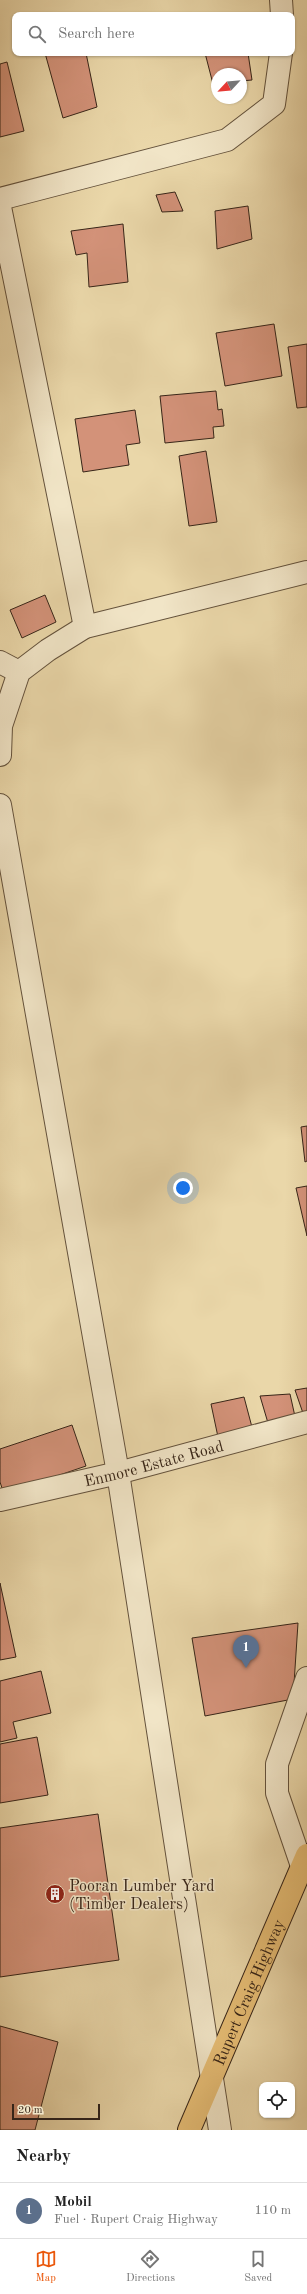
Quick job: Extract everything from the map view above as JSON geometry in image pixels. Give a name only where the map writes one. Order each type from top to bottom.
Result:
[{"type":"main road","name":"Rupert Craig Highway","points":[[189,2130],[304,1861]]},
{"type":"street","points":[[281,0],[282,12]]},
{"type":"street","points":[[0,199],[226,140],[274,104],[281,56]]},
{"type":"street","points":[[0,207],[85,628]]},
{"type":"street","points":[[0,755],[1,726],[19,672],[48,650],[85,628],[307,572]]},
{"type":"street","points":[[0,662],[19,672]]},
{"type":"street","points":[[0,805],[118,1473],[220,2130]]},
{"type":"street","name":"Enmore Estate Road","points":[[0,1500],[118,1473],[307,1422]]},
{"type":"street","points":[[304,1861],[277,1793],[277,1764],[307,1678]]},
{"type":"building","points":[[46,56],[87,56],[97,107],[63,118]]},
{"type":"building","points":[[206,56],[248,56],[252,80],[247,80],[247,68],[211,68],[211,76]]},
{"type":"building","points":[[7,62],[24,131],[0,137],[0,64]]},
{"type":"building","points":[[175,192],[183,211],[162,212],[156,195]]},
{"type":"building","points":[[248,206],[252,239],[217,249],[215,211]]},
{"type":"building","points":[[123,224],[128,282],[89,287],[87,253],[76,255],[71,231]]},
{"type":"building","points":[[274,324],[282,376],[225,386],[216,333]]},
{"type":"building","points":[[307,344],[307,407],[297,408],[288,347]]},
{"type":"building","points":[[216,391],[218,410],[222,409],[224,426],[213,427],[214,438],[165,443],[160,396]]},
{"type":"building","points":[[135,410],[140,443],[126,445],[129,465],[83,472],[75,419]]},
{"type":"building","points":[[206,451],[217,522],[189,526],[179,456]]},
{"type":"building","points":[[45,595],[56,622],[22,638],[10,610]]},
{"type":"building","points":[[307,1126],[307,1161],[305,1162],[301,1127]]},
{"type":"building","points":[[307,1186],[307,1236],[296,1188]]},
{"type":"building","points":[[307,1388],[307,1418],[305,1419],[295,1390]]},
{"type":"building","points":[[290,1394],[296,1421],[268,1423],[260,1396]]},
{"type":"building","points":[[244,1397],[253,1431],[218,1437],[211,1404]]},
{"type":"building","points":[[72,1425],[86,1466],[4,1494],[0,1482],[0,1449]]},
{"type":"building","points":[[0,1583],[16,1657],[0,1660]]},
{"type":"building","points":[[298,1623],[293,1699],[205,1716],[192,1638]]},
{"type":"building","points":[[41,1671],[51,1713],[13,1722],[17,1738],[0,1742],[0,1681]]},
{"type":"building","points":[[37,1737],[48,1795],[0,1803],[0,1744]]},
{"type":"building","name":"Pooran Lumber Yard (Timber Dealers)","points":[[98,1814],[119,1960],[0,1977],[0,1828]]},
{"type":"building","points":[[0,2026],[58,2042],[35,2130],[0,2130]]},
{"type":"place","name":"Mobil","points":[[246,1668]]},
{"type":"place","name":"Pooran Lumber Yard (Timber Dealers)","points":[[55,1894]]}]
